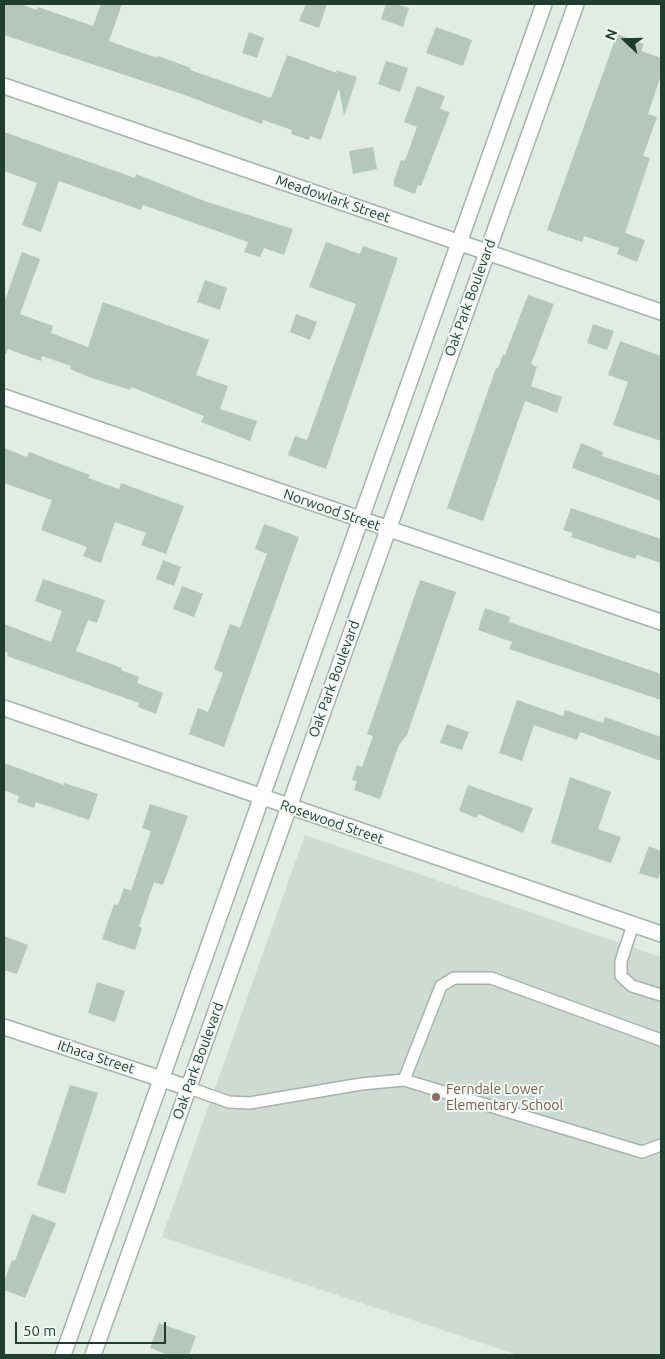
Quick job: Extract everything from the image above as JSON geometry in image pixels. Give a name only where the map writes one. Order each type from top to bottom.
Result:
[{"type":"street","name":"Oak Park Boulevard","points":[[63,1355],[544,4]]},
{"type":"street","name":"Oak Park Boulevard","points":[[93,1355],[576,4]]},
{"type":"street","name":"Meadowlark Street","points":[[4,86],[661,312]]},
{"type":"street","name":"Norwood Street","points":[[4,397],[661,622]]},
{"type":"street","name":"Rosewood Street","points":[[4,708],[661,934]]},
{"type":"street","name":"Ithaca Street","points":[[4,1027],[189,1088]]},
{"type":"lane","points":[[633,925],[621,960],[621,976],[632,986],[661,995]]},
{"type":"lane","points":[[404,1080],[441,986],[454,978],[491,978],[661,1040]]},
{"type":"lane","points":[[189,1088],[229,1102],[250,1103],[361,1084],[404,1080],[642,1152],[661,1145]]},
{"type":"shaded area","name":"Ferndale Lower Elementary School","points":[[305,835],[661,957],[661,1355],[518,1355],[162,1237]]},
{"type":"building","points":[[4,4],[20,4],[37,10],[38,7],[93,26],[101,4],[122,4],[109,41],[157,58],[158,56],[191,68],[190,70],[271,98],[287,55],[337,73],[336,70],[357,77],[344,116],[339,88],[321,140],[310,136],[309,140],[291,134],[292,130],[263,120],[262,124],[182,94],[4,35]]},
{"type":"building","points":[[306,4],[327,4],[319,28],[299,21]]},
{"type":"building","points":[[386,4],[396,4],[409,8],[403,27],[381,19]]},
{"type":"building","points":[[436,27],[472,40],[463,66],[426,53]]},
{"type":"building","points":[[249,32],[264,38],[257,58],[242,53]]},
{"type":"building","points":[[617,34],[644,44],[641,51],[661,58],[661,75],[648,114],[657,117],[643,156],[650,158],[625,233],[645,240],[637,262],[617,254],[619,248],[584,236],[582,242],[547,230]]},
{"type":"building","points":[[386,61],[408,68],[400,92],[378,84]]},
{"type":"building","points":[[417,86],[445,96],[440,109],[450,112],[421,186],[418,185],[415,194],[394,186],[394,180],[401,160],[405,161],[417,127],[404,122]]},
{"type":"building","points":[[4,132],[135,178],[136,174],[207,202],[293,229],[284,255],[264,248],[260,257],[244,252],[248,242],[143,205],[141,210],[59,181],[41,232],[22,225],[37,183],[4,171]]},
{"type":"building","points":[[373,147],[377,169],[353,174],[349,151]]},
{"type":"building","points":[[326,242],[360,254],[363,246],[398,258],[326,469],[288,455],[295,436],[307,440],[356,304],[309,287]]},
{"type":"building","points":[[22,252],[40,259],[20,314],[53,326],[51,333],[88,347],[103,302],[209,340],[196,375],[228,386],[220,409],[257,421],[250,441],[201,422],[204,416],[131,387],[130,390],[89,377],[70,369],[71,366],[42,356],[41,361],[8,349],[6,354],[4,354],[4,303]]},
{"type":"building","points":[[205,280],[227,288],[220,310],[197,302]]},
{"type":"building","points":[[528,295],[554,304],[531,364],[537,367],[531,386],[562,397],[557,413],[525,401],[483,521],[447,508],[496,368],[498,368],[503,355],[505,355]]},
{"type":"building","points":[[296,314],[317,322],[310,340],[290,332]]},
{"type":"building","points":[[593,324],[614,331],[607,350],[587,343]]},
{"type":"building","points":[[620,341],[661,356],[661,441],[613,425],[628,382],[608,375]]},
{"type":"building","points":[[581,443],[603,452],[602,456],[661,476],[661,501],[572,468]]},
{"type":"building","points":[[4,448],[27,457],[29,452],[90,475],[88,478],[119,489],[121,483],[184,506],[166,554],[141,545],[146,533],[115,522],[101,563],[83,556],[87,547],[41,530],[52,500],[4,483]]},
{"type":"building","points":[[571,508],[661,539],[661,563],[637,555],[635,559],[571,537],[573,533],[563,530]]},
{"type":"building","points":[[264,524],[299,537],[224,747],[189,734],[198,708],[208,712],[223,673],[214,669],[230,624],[240,628],[267,554],[255,549]]},
{"type":"building","points":[[163,560],[181,567],[174,586],[156,579]]},
{"type":"building","points":[[43,579],[105,600],[97,623],[88,620],[76,651],[122,668],[121,670],[139,677],[137,683],[163,693],[156,714],[138,707],[139,703],[7,656],[8,653],[4,651],[4,624],[51,642],[62,611],[35,601]]},
{"type":"building","points":[[420,580],[456,592],[407,735],[399,745],[380,799],[354,790],[357,781],[352,780],[357,765],[362,767],[373,736],[367,734]]},
{"type":"building","points":[[182,586],[203,594],[194,617],[173,609]]},
{"type":"building","points":[[485,608],[510,617],[509,622],[661,674],[661,700],[509,649],[512,642],[478,630]]},
{"type":"building","points":[[517,700],[563,716],[565,710],[603,723],[605,717],[661,737],[661,761],[580,732],[577,740],[534,725],[522,761],[499,753]]},
{"type":"building","points":[[447,724],[469,732],[462,750],[440,743]]},
{"type":"building","points":[[4,763],[64,785],[64,783],[98,794],[89,820],[36,802],[34,808],[17,802],[19,796],[4,790]]},
{"type":"building","points":[[570,777],[611,792],[598,829],[621,837],[611,863],[551,843]]},
{"type":"building","points":[[468,785],[533,808],[523,833],[478,814],[477,818],[459,811]]},
{"type":"building","points":[[150,804],[188,816],[163,885],[154,882],[139,926],[142,928],[135,950],[102,939],[114,904],[118,905],[124,888],[131,891],[151,831],[142,828]]},
{"type":"building","points":[[649,846],[661,851],[661,870],[658,879],[639,873]]},
{"type":"building","points":[[4,936],[28,945],[17,974],[4,970]]},
{"type":"building","points":[[97,982],[125,991],[115,1022],[88,1013]]},
{"type":"building","points":[[70,1085],[98,1093],[65,1194],[37,1185]]},
{"type":"building","points":[[32,1214],[56,1223],[25,1298],[4,1290],[4,1282],[12,1260],[15,1261]]},
{"type":"building","points":[[159,1323],[196,1336],[189,1355],[169,1355],[150,1348]]},
{"type":"place","name":"Ferndale Lower Elementary School","points":[[436,1097]]}]
